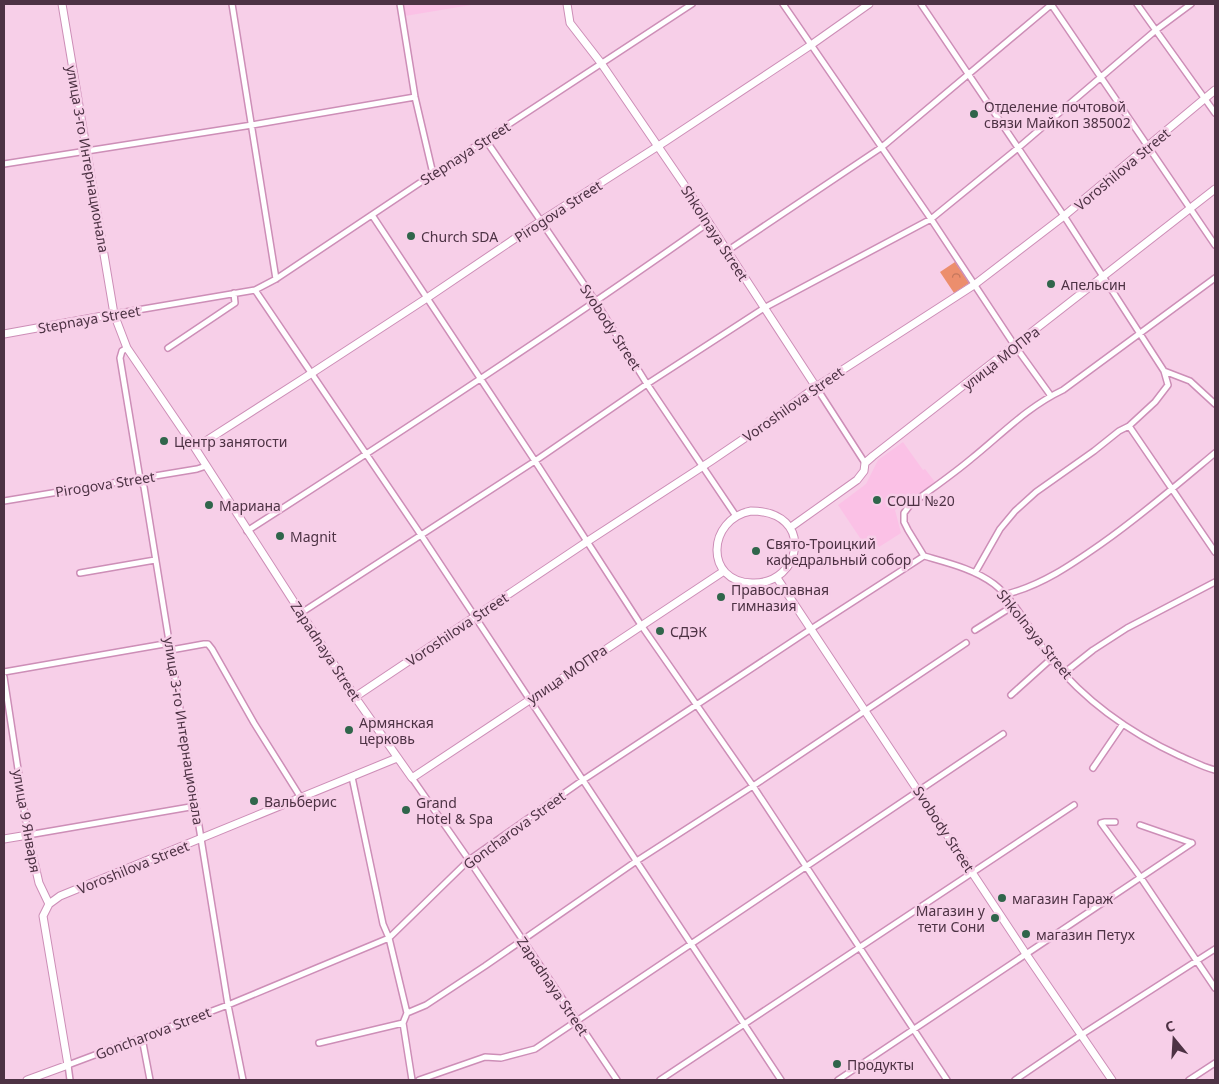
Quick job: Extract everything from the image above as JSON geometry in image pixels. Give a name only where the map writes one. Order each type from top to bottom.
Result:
[{"type":"main road","name":"улица 3-го Интернационала","points":[[62,4],[114,314]]},
{"type":"main road","name":"Shkolnaya Street","points":[[567,4],[570,23],[601,63],[816,387]]},
{"type":"main road","name":"Pirogova Street","points":[[194,448],[648,153],[811,45],[869,4]]},
{"type":"main road","name":"Voroshilova Street","points":[[355,697],[764,425],[816,387],[974,285],[1064,216],[1148,148],[1215,90]]},
{"type":"main road","name":"улица МОПРа","points":[[790,527],[857,480],[864,471],[865,463],[1215,189]]},
{"type":"main road","name":"Stepnaya Street","points":[[4,334],[114,314]]},
{"type":"main road","name":"Zapadnaya Street","points":[[114,314],[127,348],[206,466],[355,697],[412,778]]},
{"type":"main road","points":[[752,511],[763,511],[783,518],[790,527],[794,536],[795,548],[792,560],[777,578],[753,583],[742,582],[731,578],[719,563],[717,544],[722,530],[736,516],[752,511]]},
{"type":"main road","name":"улица МОПРа","points":[[412,778],[724,571]]},
{"type":"main road","name":"Svobody Street","points":[[777,578],[1026,954],[1112,1080]]},
{"type":"main road","name":"Voroshilova Street","points":[[49,904],[60,896],[397,758]]},
{"type":"main road","points":[[4,839],[28,835]]},
{"type":"main road","name":"улица 9 Января","points":[[28,835],[38,883],[49,904]]},
{"type":"main road","points":[[49,904],[43,916],[68,1065]]},
{"type":"main road","name":"Goncharova Street","points":[[27,1080],[68,1065]]},
{"type":"street","points":[[232,4],[276,279]]},
{"type":"street","points":[[400,4],[415,97],[433,174]]},
{"type":"street","name":"Stepnaya Street","points":[[114,314],[255,290],[276,279],[692,4]]},
{"type":"street","points":[[783,4],[1051,396]]},
{"type":"street","points":[[920,4],[1064,216],[1164,371],[1168,385],[1155,402],[1129,426],[1118,430],[1094,451],[1036,492],[1015,511],[1000,529],[975,573]]},
{"type":"street","points":[[727,251],[882,147],[1051,4],[1215,246]]},
{"type":"street","points":[[1137,4],[1215,112]]},
{"type":"street","points":[[301,613],[764,308],[931,219],[1018,148],[1156,30],[1191,4]]},
{"type":"street","points":[[4,164],[415,97]]},
{"type":"street","name":"Svobody Street","points":[[485,140],[596,302],[647,384],[736,516]]},
{"type":"street","points":[[372,215],[535,460],[641,625],[753,786],[947,1080]]},
{"type":"street","points":[[247,531],[596,302],[708,222]]},
{"type":"street","points":[[924,556],[904,522],[904,513],[910,505],[972,459],[1006,428],[1051,396],[1063,390],[1215,278]]},
{"type":"street","points":[[255,290],[475,617],[635,862],[782,1080]]},
{"type":"street","points":[[168,348],[235,303],[234,293]]},
{"type":"street","name":"улица 3-го Интернационала","points":[[127,348],[122,351],[120,358],[170,643],[228,1005],[243,1080]]},
{"type":"street","points":[[1164,371],[1190,381],[1215,404]]},
{"type":"street","name":"Shkolnaya Street","points":[[816,387],[865,463]]},
{"type":"street","points":[[1129,426],[1215,552]]},
{"type":"street","points":[[1007,594],[1025,589],[1062,571],[1122,529],[1215,453]]},
{"type":"street","name":"Pirogova Street","points":[[4,501],[140,479],[206,466]]},
{"type":"street","name":"Shkolnaya Street","points":[[924,556],[975,573],[993,583],[1007,594],[1013,606],[1052,659],[1092,702],[1122,724],[1155,744],[1215,770]]},
{"type":"street","name":"Goncharova Street","points":[[68,1065],[228,1005],[389,938],[469,860],[583,780],[924,556]]},
{"type":"street","points":[[80,573],[155,560]]},
{"type":"street","points":[[1064,672],[1127,628],[1215,582]]},
{"type":"street","points":[[975,630],[1013,606]]},
{"type":"street","points":[[4,672],[170,643]]},
{"type":"street","points":[[407,1013],[426,1005],[635,862],[753,786],[966,643]]},
{"type":"street","points":[[171,650],[208,644],[301,798]]},
{"type":"street","points":[[1010,695],[1052,659]]},
{"type":"street","name":"улица 9 Января","points":[[4,677],[28,835]]},
{"type":"street","points":[[1093,768],[1122,724]]},
{"type":"street","points":[[419,1080],[485,1057],[501,1058],[535,1050],[1002,734]]},
{"type":"street","points":[[352,777],[383,924],[389,938],[407,1013],[403,1023],[412,1080]]},
{"type":"street","name":"Zapadnaya Street","points":[[412,778],[617,1080]]},
{"type":"street","points":[[28,835],[196,806]]},
{"type":"street","points":[[660,1080],[1074,806]]},
{"type":"street","points":[[1115,822],[1101,823],[1215,988]]},
{"type":"street","points":[[838,1080],[1192,843],[1140,825]]},
{"type":"street","points":[[1014,1080],[1081,1034],[1215,949]]},
{"type":"street","points":[[319,1043],[403,1023]]},
{"type":"street","points":[[142,1038],[150,1080]]},
{"type":"street","points":[[1189,1080],[1215,1063]]},
{"type":"street","points":[[68,1065],[70,1080]]},
{"type":"shaded area","points":[[403,4],[477,4],[405,16]]},
{"type":"shaded area","name":"СОШ №20","points":[[903,442],[923,470],[925,469],[935,482],[895,510],[901,533],[879,547],[871,536],[862,541],[838,505],[866,484],[878,460]]},
{"type":"green space","points":[[955,262],[969,283],[954,293],[940,272]]},
{"type":"place","name":"Отделение почтовой связи Майкоп 385002","points":[[974,114]]},
{"type":"place","name":"Church SDA","points":[[411,236]]},
{"type":"place","name":"Апельсин","points":[[1051,284]]},
{"type":"place","name":"Центр занятости","points":[[164,441]]},
{"type":"place","name":"СОШ №20","points":[[877,500]]},
{"type":"place","name":"Мариана","points":[[209,505]]},
{"type":"place","name":"Magnit","points":[[280,536]]},
{"type":"place","name":"Свято-Троицкий кафедральный собор","points":[[756,551]]},
{"type":"place","name":"Православная гимназия","points":[[721,597]]},
{"type":"place","name":"СДЭК","points":[[660,631]]},
{"type":"place","name":"Армянская церковь","points":[[349,730]]},
{"type":"place","name":"Вальберис","points":[[254,801]]},
{"type":"place","name":"Grand Hotel & Spa","points":[[406,810]]},
{"type":"place","name":"магазин Гараж","points":[[1002,898]]},
{"type":"place","name":"Магазин у тети Сони","points":[[995,918]]},
{"type":"place","name":"магазин Петух","points":[[1026,934]]},
{"type":"place","name":"Продукты","points":[[837,1064]]}]
